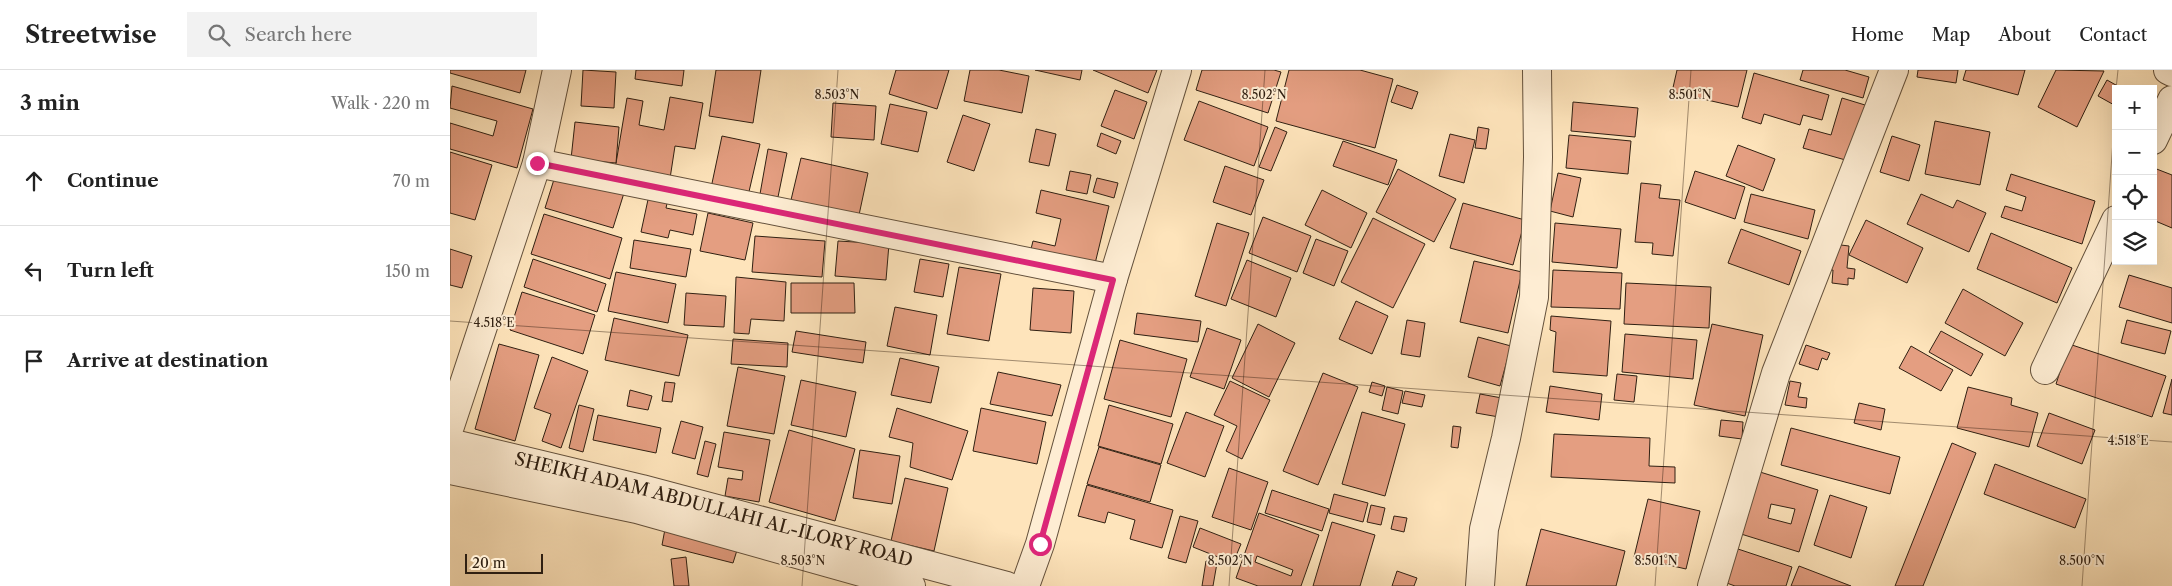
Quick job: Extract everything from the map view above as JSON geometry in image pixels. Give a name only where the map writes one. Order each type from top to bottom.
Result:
[{"type":"street","points":[[450,426],[537,163],[557,70]]},
{"type":"street","points":[[1025,586],[1040,544],[1113,280],[1177,70]]},
{"type":"street","points":[[1480,586],[1484,529],[1506,438],[1534,297],[1538,157],[1537,70]]},
{"type":"street","points":[[1712,586],[1776,373],[1894,70]]},
{"type":"street","points":[[2168,70],[2172,72]]},
{"type":"street","points":[[2157,132],[2172,100]]},
{"type":"street","points":[[537,163],[1113,280]]},
{"type":"street","points":[[2045,370],[2112,228]]},
{"type":"street","name":"SHEIKH ADAM ABDULLAHI AL-ILORY ROAD","points":[[450,443],[642,489],[1007,586]]},
{"type":"street","name":"SHEIKH ADAM ABDULLAHI AL-ILORY ROAD","points":[[450,470],[637,509],[911,586]]},
{"type":"building","points":[[450,70],[526,70],[520,93],[450,73]]},
{"type":"building","points":[[583,70],[616,72],[614,108],[581,106]]},
{"type":"building","points":[[636,70],[684,70],[682,86],[635,79]]},
{"type":"building","points":[[716,70],[761,70],[753,123],[709,116]]},
{"type":"building","points":[[896,70],[949,70],[937,109],[889,94]]},
{"type":"building","points":[[970,70],[999,70],[1029,76],[1022,113],[964,101]]},
{"type":"building","points":[[1035,70],[1082,70],[1080,80]]},
{"type":"building","points":[[1093,70],[1157,70],[1148,93]]},
{"type":"building","points":[[1202,70],[1274,70],[1281,72],[1268,113],[1196,90]]},
{"type":"building","points":[[1289,70],[1360,70],[1393,79],[1375,148],[1276,121]]},
{"type":"building","points":[[1677,70],[1747,70],[1738,107],[1672,92]]},
{"type":"building","points":[[1803,70],[1845,70],[1869,77],[1863,98],[1800,80]]},
{"type":"building","points":[[1918,70],[1958,70],[1956,83],[1917,77]]},
{"type":"building","points":[[1966,70],[2025,70],[2018,95],[1963,80]]},
{"type":"building","points":[[2056,70],[2104,71],[2077,127],[2038,107]]},
{"type":"building","points":[[1754,73],[1829,95],[1822,120],[1803,115],[1800,125],[1764,114],[1761,124],[1742,118]]},
{"type":"building","points":[[2107,80],[2116,85],[2112,85],[2112,104],[2098,96]]},
{"type":"building","points":[[1397,85],[1418,92],[1412,109],[1391,102]]},
{"type":"building","points":[[452,86],[533,109],[517,168],[450,149],[450,123],[493,136],[497,121],[450,108]]},
{"type":"building","points":[[1115,90],[1147,102],[1134,139],[1101,126]]},
{"type":"building","points":[[670,97],[703,103],[695,149],[675,146],[669,185],[614,175],[627,98],[643,101],[639,125],[664,130]]},
{"type":"building","points":[[1842,98],[1865,105],[1849,161],[1803,148],[1809,129],[1831,135]]},
{"type":"building","points":[[1199,101],[1268,127],[1254,166],[1184,140]]},
{"type":"building","points":[[1573,102],[1638,108],[1635,137],[1571,131]]},
{"type":"building","points":[[833,103],[876,106],[874,140],[831,137]]},
{"type":"building","points":[[890,104],[927,112],[918,152],[881,144]]},
{"type":"building","points":[[963,115],[990,124],[974,171],[947,162]]},
{"type":"building","points":[[1935,121],[1990,132],[1980,185],[1925,174]]},
{"type":"building","points":[[575,122],[619,127],[616,163],[571,159]]},
{"type":"building","points":[[1275,127],[1287,132],[1271,171],[1259,167]]},
{"type":"building","points":[[1478,127],[1489,129],[1486,149],[1475,148]]},
{"type":"building","points":[[1036,129],[1056,134],[1049,166],[1029,162]]},
{"type":"building","points":[[1101,133],[1121,141],[1116,154],[1097,146]]},
{"type":"building","points":[[1450,134],[1475,140],[1464,183],[1439,176]]},
{"type":"building","points":[[1569,135],[1631,141],[1628,174],[1566,168]]},
{"type":"building","points":[[722,136],[760,144],[748,196],[711,188]]},
{"type":"building","points":[[1892,136],[1920,145],[1909,181],[1880,172]]},
{"type":"building","points":[[1343,141],[1397,160],[1388,185],[1333,166]]},
{"type":"building","points":[[1738,145],[1775,159],[1763,191],[1726,176]]},
{"type":"building","points":[[768,149],[787,153],[778,197],[760,194]]},
{"type":"building","points":[[450,152],[492,165],[475,220],[450,213]]},
{"type":"building","points":[[801,158],[868,173],[859,215],[791,200]]},
{"type":"building","points":[[1225,166],[1264,180],[1251,215],[1213,202]]},
{"type":"building","points":[[1398,169],[1456,199],[1434,242],[1376,212]]},
{"type":"building","points":[[2157,169],[2172,175],[2172,228],[2157,222]]},
{"type":"building","points":[[1070,171],[1091,175],[1087,194],[1066,190]]},
{"type":"building","points":[[1695,171],[1745,187],[1735,219],[1685,202]]},
{"type":"building","points":[[556,173],[624,193],[613,228],[545,208]]},
{"type":"building","points":[[1558,173],[1581,178],[1573,217],[1550,211]]},
{"type":"building","points":[[2011,174],[2095,201],[2082,244],[2001,217],[2005,206],[2022,211],[2026,197],[2006,190]]},
{"type":"building","points":[[1097,178],[1118,183],[1114,198],[1093,192]]},
{"type":"building","points":[[1641,183],[1661,185],[1659,198],[1680,200],[1673,256],[1652,254],[1653,243],[1635,242]]},
{"type":"building","points":[[1041,190],[1109,206],[1093,272],[1029,257],[1033,241],[1055,246],[1061,219],[1036,213]]},
{"type":"building","points":[[1322,190],[1367,213],[1351,248],[1305,225]]},
{"type":"building","points":[[1751,194],[1815,210],[1808,239],[1744,222]]},
{"type":"building","points":[[1921,194],[1953,208],[1957,200],[1986,213],[1969,252],[1907,224]]},
{"type":"building","points":[[649,195],[668,199],[666,208],[697,214],[693,235],[670,230],[668,238],[641,232]]},
{"type":"building","points":[[1463,203],[1525,220],[1513,265],[1450,248]]},
{"type":"building","points":[[708,213],[753,223],[745,260],[700,251]]},
{"type":"building","points":[[544,214],[622,238],[610,279],[531,254]]},
{"type":"building","points":[[1263,217],[1311,236],[1297,272],[1249,253]]},
{"type":"building","points":[[1373,218],[1425,244],[1393,308],[1341,282]]},
{"type":"building","points":[[1866,220],[1923,248],[1907,283],[1849,255]]},
{"type":"building","points":[[1217,223],[1249,233],[1226,306],[1195,296]]},
{"type":"building","points":[[1555,223],[1621,229],[1617,268],[1552,262]]},
{"type":"building","points":[[1741,229],[1801,251],[1789,285],[1728,263]]},
{"type":"building","points":[[1991,233],[2072,268],[2057,303],[1977,269]]},
{"type":"building","points":[[755,236],[825,241],[822,277],[752,272]]},
{"type":"building","points":[[1316,239],[1348,251],[1334,286],[1303,273]]},
{"type":"building","points":[[634,240],[691,249],[686,277],[630,268]]},
{"type":"building","points":[[838,241],[889,244],[886,280],[835,276]]},
{"type":"building","points":[[1833,244],[1849,246],[1847,268],[1855,269],[1854,279],[1848,278],[1848,285],[1832,283],[1833,270],[1829,270]]},
{"type":"building","points":[[450,249],[472,256],[462,288],[450,285]]},
{"type":"building","points":[[533,259],[606,284],[597,312],[524,287]]},
{"type":"building","points":[[920,259],[949,264],[943,297],[914,292]]},
{"type":"building","points":[[1247,260],[1291,278],[1276,317],[1231,299]]},
{"type":"building","points":[[1474,261],[1522,272],[1508,333],[1460,322]]},
{"type":"building","points":[[959,267],[1001,274],[989,341],[947,334]]},
{"type":"building","points":[[1553,270],[1622,273],[1620,309],[1551,307]]},
{"type":"building","points":[[616,272],[676,284],[668,323],[608,311]]},
{"type":"building","points":[[2129,275],[2172,288],[2172,323],[2119,307]]},
{"type":"building","points":[[736,277],[786,282],[784,321],[751,319],[749,334],[734,333]]},
{"type":"building","points":[[791,283],[854,283],[855,313],[791,313]]},
{"type":"building","points":[[1626,283],[1711,287],[1709,328],[1624,324]]},
{"type":"building","points":[[1033,288],[1074,291],[1071,333],[1030,330]]},
{"type":"building","points":[[1963,289],[2023,323],[2005,356],[1945,323]]},
{"type":"building","points":[[522,292],[595,315],[583,354],[510,330]]},
{"type":"building","points":[[686,293],[726,296],[724,327],[684,325]]},
{"type":"building","points":[[1356,301],[1388,316],[1372,354],[1339,339]]},
{"type":"building","points":[[895,307],[937,315],[930,355],[887,346]]},
{"type":"building","points":[[1137,313],[1201,321],[1198,342],[1134,334]]},
{"type":"building","points":[[1551,316],[1611,321],[1607,376],[1553,372],[1556,332],[1550,330]]},
{"type":"building","points":[[614,318],[688,335],[679,376],[605,360]]},
{"type":"building","points":[[1407,320],[1425,323],[1420,357],[1401,354]]},
{"type":"building","points":[[2127,320],[2171,331],[2165,354],[2121,343]]},
{"type":"building","points":[[1258,324],[1295,343],[1269,397],[1232,378]]},
{"type":"building","points":[[1712,324],[1763,335],[1745,416],[1694,405]]},
{"type":"building","points":[[1207,328],[1241,340],[1224,389],[1190,377]]},
{"type":"building","points":[[796,331],[866,342],[863,363],[792,352]]},
{"type":"building","points":[[1941,331],[1983,354],[1971,376],[1929,352]]},
{"type":"building","points":[[1625,334],[1697,340],[1693,379],[1622,372]]},
{"type":"building","points":[[1478,337],[1511,346],[1500,386],[1468,377]]},
{"type":"building","points":[[733,339],[788,343],[787,367],[731,364]]},
{"type":"building","points":[[1120,340],[1187,359],[1171,417],[1104,399]]},
{"type":"building","points":[[499,344],[539,355],[515,441],[475,429]]},
{"type":"building","points":[[2069,344],[2166,376],[2152,417],[2056,384]]},
{"type":"building","points":[[1806,345],[1830,353],[1827,360],[1822,358],[1818,370],[1799,364]]},
{"type":"building","points":[[1911,346],[1953,370],[1941,391],[1899,368]]},
{"type":"building","points":[[552,357],[588,371],[561,448],[542,441],[551,414],[534,408]]},
{"type":"building","points":[[900,358],[939,367],[931,403],[891,395]]},
{"type":"building","points":[[738,367],[785,376],[774,434],[727,426]]},
{"type":"building","points":[[998,372],[1061,385],[1052,416],[990,404]]},
{"type":"building","points":[[1323,373],[1358,387],[1318,485],[1283,471]]},
{"type":"building","points":[[1617,374],[1637,376],[1634,402],[1614,400]]},
{"type":"building","points":[[2172,379],[2172,415],[2163,413]]},
{"type":"building","points":[[801,380],[856,392],[846,437],[791,425]]},
{"type":"building","points":[[1230,381],[1270,400],[1242,459],[1226,451],[1237,426],[1214,415]]},
{"type":"building","points":[[1790,381],[1801,383],[1798,397],[1807,398],[1806,408],[1785,405]]},
{"type":"building","points":[[665,382],[675,383],[672,402],[662,401]]},
{"type":"building","points":[[1372,382],[1385,386],[1382,396],[1369,392]]},
{"type":"building","points":[[1550,386],[1602,394],[1599,420],[1546,412]]},
{"type":"building","points":[[1387,387],[1403,391],[1398,414],[1382,410]]},
{"type":"building","points":[[1968,387],[2012,398],[2011,405],[2038,413],[2029,447],[1957,428]]},
{"type":"building","points":[[630,390],[652,396],[648,410],[627,406]]},
{"type":"building","points":[[1405,391],[1425,395],[1422,407],[1402,403]]},
{"type":"building","points":[[1480,394],[1502,398],[1499,417],[1476,413]]},
{"type":"building","points":[[1859,403],[1885,409],[1881,430],[1854,423]]},
{"type":"building","points":[[579,405],[594,409],[583,452],[569,448]]},
{"type":"building","points":[[1109,405],[1173,424],[1161,464],[1098,446]]},
{"type":"building","points":[[897,408],[968,431],[952,480],[910,467],[913,443],[889,437]]},
{"type":"building","points":[[981,408],[1046,422],[1037,464],[973,451]]},
{"type":"building","points":[[1186,412],[1224,426],[1205,477],[1167,463]]},
{"type":"building","points":[[1362,412],[1405,424],[1385,496],[1342,484]]},
{"type":"building","points":[[2049,413],[2095,430],[2082,464],[2037,446]]},
{"type":"building","points":[[598,415],[661,428],[656,453],[593,440]]},
{"type":"building","points":[[1721,420],[1743,422],[1742,439],[1719,436]]},
{"type":"building","points":[[681,421],[703,427],[695,459],[672,453]]},
{"type":"building","points":[[1453,426],[1461,427],[1458,448],[1451,447]]},
{"type":"building","points":[[1791,428],[1900,457],[1890,494],[1781,465]]},
{"type":"building","points":[[789,430],[855,449],[835,521],[769,502]]},
{"type":"building","points":[[724,432],[770,440],[759,502],[725,496],[728,478],[742,480],[743,471],[718,467]]},
{"type":"building","points":[[1554,434],[1650,438],[1649,466],[1675,467],[1675,483],[1551,477]]},
{"type":"building","points":[[705,441],[716,444],[708,477],[697,474]]},
{"type":"building","points":[[1952,443],[1976,453],[1923,586],[1895,586]]},
{"type":"building","points":[[1099,447],[1161,465],[1150,502],[1087,484]]},
{"type":"building","points":[[860,450],[900,456],[892,504],[853,498]]},
{"type":"building","points":[[1995,464],[2086,499],[2075,528],[1984,494]]},
{"type":"building","points":[[1229,468],[1268,482],[1251,530],[1212,517]]},
{"type":"building","points":[[1760,472],[1818,490],[1799,552],[1741,534]],"holes":[[[1771,504],[1795,509],[1791,524],[1768,518]]]},
{"type":"building","points":[[905,478],[948,488],[934,551],[891,541]]},
{"type":"building","points":[[1087,485],[1173,510],[1162,548],[1130,539],[1135,520],[1108,512],[1105,523],[1078,516]]},
{"type":"building","points":[[1272,490],[1329,509],[1322,531],[1265,513]]},
{"type":"building","points":[[1334,494],[1368,503],[1363,522],[1329,513]]},
{"type":"building","points":[[1830,495],[1867,507],[1851,558],[1814,545]]},
{"type":"building","points":[[1648,499],[1700,511],[1686,569],[1634,557]]},
{"type":"building","points":[[1371,505],[1385,508],[1381,525],[1367,522]]},
{"type":"building","points":[[1259,513],[1319,535],[1301,586],[1258,586],[1236,578]],"holes":[[[1257,556],[1293,570],[1291,576],[1255,562]]]},
{"type":"building","points":[[1180,516],[1198,521],[1186,563],[1168,558]]},
{"type":"building","points":[[1394,516],[1407,518],[1404,532],[1391,529]]},
{"type":"building","points":[[1332,522],[1375,535],[1360,586],[1313,586]]},
{"type":"building","points":[[1200,528],[1241,544],[1233,563],[1193,547]]},
{"type":"building","points":[[665,529],[738,547],[733,563],[662,545]]},
{"type":"building","points":[[1541,529],[1625,551],[1616,586],[1526,586]]},
{"type":"building","points":[[1735,548],[1792,567],[1786,586],[1735,586],[1724,582]]},
{"type":"building","points":[[686,557],[689,586],[674,586],[671,559]]},
{"type":"building","points":[[1206,561],[1217,563],[1213,586],[1202,586]]},
{"type":"building","points":[[1799,566],[1851,586],[1791,586]]},
{"type":"building","points":[[1397,571],[1417,578],[1414,586],[1392,586]]},
{"type":"route","points":[[537,163],[1113,280],[1040,544]]}]
